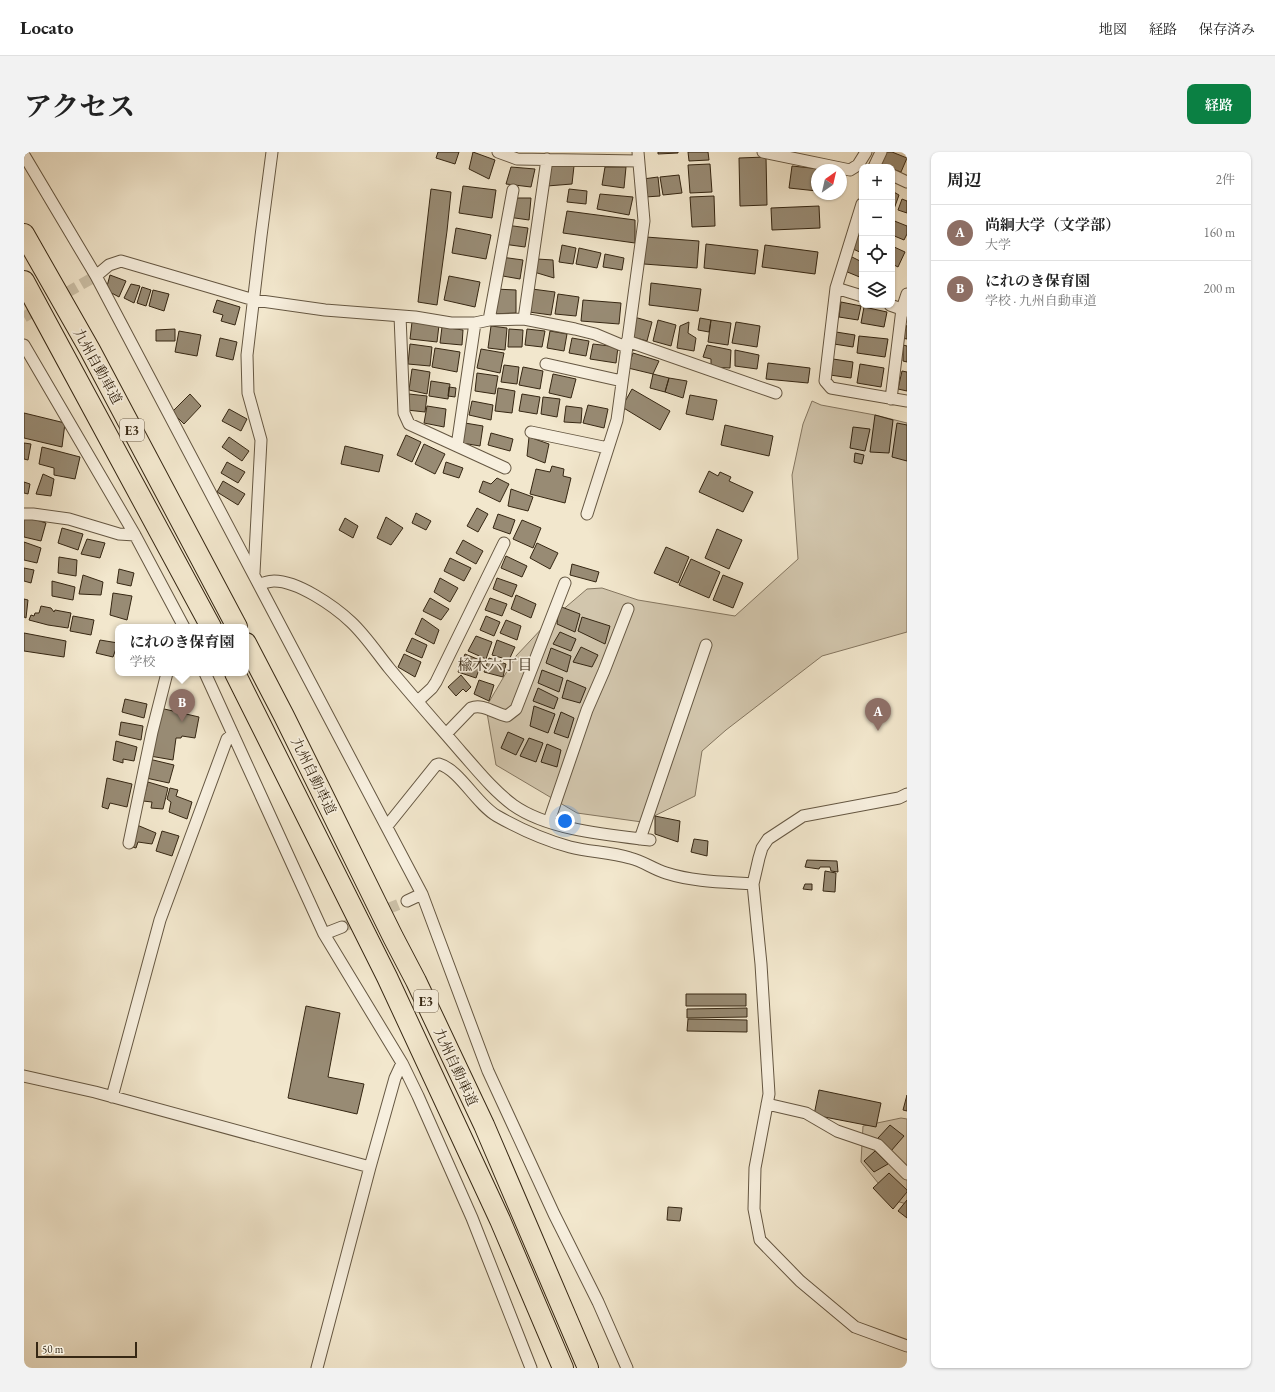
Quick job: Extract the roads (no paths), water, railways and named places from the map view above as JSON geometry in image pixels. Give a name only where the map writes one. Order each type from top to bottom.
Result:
[{"type":"highway","name":"九州自動車道","points":[[24,234],[90,350],[235,624]]},
{"type":"highway","name":"九州自動車道","points":[[24,281],[208,624]]},
{"type":"highway","name":"九州自動車道","points":[[249,649],[423,996],[484,1125],[588,1368]]},
{"type":"highway","name":"九州自動車道","points":[[236,676],[387,977],[500,1220],[563,1368]]},
{"type":"street","points":[[254,573],[261,440],[248,393],[248,355],[272,152]]},
{"type":"street","points":[[498,152],[517,159],[547,160],[638,157],[644,221],[617,420],[587,514]]},
{"type":"street","points":[[763,152],[850,170],[858,165],[866,152]]},
{"type":"street","points":[[875,164],[880,152]]},
{"type":"street","points":[[24,155],[96,276],[260,584],[422,894],[488,1071],[554,1214],[598,1302],[627,1368]]},
{"type":"street","points":[[524,319],[547,160]]},
{"type":"street","points":[[895,177],[907,182]]},
{"type":"street","points":[[489,320],[513,190]]},
{"type":"street","points":[[859,214],[836,288],[825,382],[831,388],[907,402]]},
{"type":"street","points":[[96,276],[109,265],[121,261],[254,300],[325,310],[414,317],[452,323],[475,323],[489,320],[524,319],[596,334],[776,393]]},
{"type":"street","points":[[836,288],[859,295]]},
{"type":"street","points":[[891,399],[907,294]]},
{"type":"street","points":[[400,316],[404,413],[409,424],[505,468]]},
{"type":"street","points":[[458,446],[475,323]]},
{"type":"street","points":[[24,345],[135,535],[182,624]]},
{"type":"street","points":[[546,364],[622,381]]},
{"type":"street","points":[[531,432],[608,448]]},
{"type":"street","points":[[24,514],[69,519],[119,534],[135,535]]},
{"type":"street","points":[[418,702],[436,682],[504,544]]},
{"type":"street","points":[[260,584],[273,581],[284,582],[306,590],[322,600],[350,622],[496,791],[514,806],[531,815],[561,825],[602,834],[645,839],[706,645]]},
{"type":"street","points":[[446,734],[471,708],[476,706],[482,706],[501,715],[507,716],[516,709],[565,583]]},
{"type":"street","points":[[549,821],[587,710],[628,609]]},
{"type":"street","points":[[128,843],[152,732],[166,676]]},
{"type":"street","points":[[206,676],[324,934],[402,1064],[418,1096],[472,1218],[531,1368]]},
{"type":"street","points":[[112,1097],[160,920],[227,739],[233,734]]},
{"type":"street","points":[[387,826],[436,765],[439,764],[452,770],[476,798],[495,814],[545,839],[571,847],[629,857],[665,873],[694,880],[753,884]]},
{"type":"street","points":[[907,794],[899,798],[803,816],[768,839],[759,858],[753,884],[761,964],[769,1094],[755,1168],[754,1209],[760,1240],[800,1281],[855,1327],[907,1346]]},
{"type":"street","points":[[407,901],[422,894]]},
{"type":"street","points":[[324,934],[342,927]]},
{"type":"street","points":[[317,1368],[370,1166],[395,1078],[402,1064]]},
{"type":"street","points":[[24,1076],[112,1097],[370,1166]]},
{"type":"street","points":[[767,1104],[806,1113],[837,1131],[878,1145],[907,1174]]},
{"type":"tunnel","points":[[24,317],[96,276]]},
{"type":"tunnel","points":[[342,927],[407,901]]},
{"type":"place","name":"にれのき保育園","points":[[182,722]]},
{"type":"place","name":"尚絅大学（文学部）","points":[[878,731]]},
{"type":"district","name":"楡木六丁目","points":[[495,665]]}]
